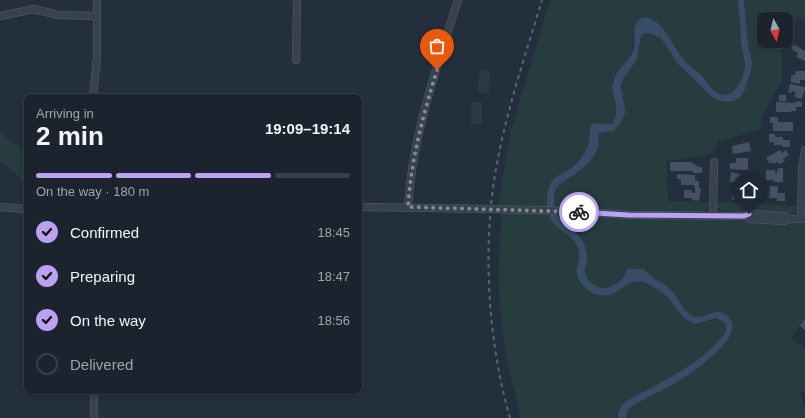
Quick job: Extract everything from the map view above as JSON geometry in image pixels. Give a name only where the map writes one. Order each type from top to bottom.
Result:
[{"type":"street","points":[[93,94],[97,57],[97,0]]},
{"type":"street","points":[[296,60],[297,0]]},
{"type":"street","points":[[408,207],[410,186],[422,119],[458,0]]},
{"type":"street","points":[[0,16],[34,9],[58,15],[97,16]]},
{"type":"street","points":[[362,207],[544,210],[628,215],[744,216],[749,214],[786,217],[789,219],[803,219],[802,169],[805,150]]},
{"type":"street","points":[[713,215],[714,162]]},
{"type":"street","points":[[0,207],[24,208]]},
{"type":"street","points":[[94,394],[94,418]]},
{"type":"green space","points":[[550,0],[738,0],[741,49],[745,66],[743,75],[736,90],[730,95],[724,95],[715,91],[702,76],[683,59],[660,25],[648,17],[641,19],[634,30],[633,50],[613,80],[612,90],[616,107],[616,117],[613,123],[609,125],[598,122],[589,133],[589,144],[586,150],[578,161],[553,182],[549,189],[547,198],[548,209],[498,205],[511,130]]},
{"type":"green space","points":[[744,0],[805,0],[805,21],[799,17],[793,25],[793,12],[757,12],[757,48],[782,48],[782,80],[762,117],[761,129],[718,142],[713,154],[667,161],[668,201],[711,202],[709,208],[699,212],[554,209],[553,203],[557,187],[586,165],[595,155],[598,149],[599,133],[605,133],[618,127],[622,120],[625,108],[621,83],[631,69],[640,47],[641,37],[643,34],[649,33],[661,38],[678,64],[713,98],[727,102],[744,92],[751,71],[752,62],[748,45]]},
{"type":"green space","points":[[479,70],[490,71],[489,93],[478,93]]},
{"type":"green space","points":[[471,102],[482,102],[482,124],[471,124]]},
{"type":"green space","points":[[0,132],[24,152],[24,181],[0,161]]},
{"type":"green space","points":[[716,202],[798,206],[796,212],[789,215],[723,211],[717,207]]},
{"type":"green space","points":[[502,212],[569,213],[632,218],[805,222],[805,317],[791,339],[805,347],[805,392],[799,392],[805,407],[805,418],[521,418],[506,353],[500,310],[499,261]]},
{"type":"water","points":[[738,0],[744,0],[748,45],[752,63],[744,92],[739,98],[727,102],[713,98],[678,64],[661,38],[649,33],[643,34],[641,37],[637,59],[621,83],[625,113],[620,124],[613,131],[599,133],[597,149],[590,161],[579,171],[559,184],[555,192],[554,199],[557,215],[576,233],[584,244],[587,258],[585,269],[586,275],[596,286],[600,288],[608,288],[619,282],[628,269],[643,269],[670,289],[675,294],[684,309],[693,316],[697,317],[721,312],[731,321],[732,329],[728,338],[721,348],[712,356],[681,379],[632,406],[627,412],[626,418],[618,418],[620,409],[624,403],[674,375],[705,354],[721,338],[726,327],[724,322],[716,318],[695,324],[690,322],[683,317],[663,293],[648,284],[634,282],[606,296],[590,292],[583,286],[578,278],[577,269],[579,251],[575,241],[557,227],[550,218],[547,206],[547,193],[551,182],[578,162],[588,147],[592,124],[613,123],[616,105],[612,87],[613,82],[617,73],[634,49],[634,32],[636,24],[642,18],[649,18],[660,26],[683,59],[701,75],[711,88],[721,94],[727,95],[736,89],[742,78],[745,66],[741,44]]},
{"type":"building","points":[[794,44],[805,51],[805,61],[796,57],[798,53],[791,49],[793,48]]},
{"type":"building","points":[[796,71],[805,71],[805,80],[800,80],[800,84],[791,82],[791,75],[795,75]]},
{"type":"building","points":[[790,84],[805,87],[802,99],[794,97],[796,92],[792,91],[791,93],[788,93]]},
{"type":"building","points":[[779,95],[786,95],[786,101],[779,101]]},
{"type":"building","points":[[796,101],[802,102],[802,107],[796,107],[796,111],[776,112],[776,102],[796,103]]},
{"type":"building","points":[[770,117],[778,117],[778,122],[793,122],[793,131],[773,131],[773,123],[770,123]]},
{"type":"building","points":[[769,134],[775,134],[775,137],[783,137],[783,140],[790,140],[790,147],[782,147],[782,145],[774,145],[774,142],[769,142]]},
{"type":"building","points":[[749,142],[751,151],[733,154],[732,146]]},
{"type":"building","points":[[780,150],[782,153],[786,150],[789,155],[783,159],[785,161],[780,164],[778,162],[773,164],[772,162],[770,164],[766,158]]},
{"type":"building","points":[[736,158],[748,158],[748,170],[730,169],[730,163],[736,163]]},
{"type":"building","points":[[670,162],[693,162],[693,165],[695,164],[698,167],[702,167],[702,173],[693,173],[693,171],[670,171]]},
{"type":"building","points":[[778,168],[783,168],[783,182],[766,180],[766,170],[775,170],[775,173],[777,173]]},
{"type":"building","points":[[731,172],[747,176],[746,184],[730,182]]},
{"type":"building","points":[[677,174],[695,175],[695,181],[699,181],[699,188],[701,188],[699,201],[692,200],[692,198],[684,198],[684,190],[692,190],[692,193],[695,193],[695,187],[694,185],[681,185],[681,179],[677,179]]},
{"type":"building","points":[[770,186],[778,186],[778,193],[785,193],[785,201],[777,201],[777,198],[769,198]]},
{"type":"building","points":[[737,190],[751,190],[751,200],[732,200],[732,194],[737,194]]},
{"type":"building","points":[[805,318],[805,330],[800,326]]},
{"type":"railway","points":[[510,418],[503,389],[492,326],[488,262],[489,230],[496,169],[505,126],[516,84],[542,0]]},
{"type":"way so far","points":[[437,70],[419,132],[408,207],[579,212]]},
{"type":"route","points":[[579,212],[628,215],[744,216],[749,214]]}]
